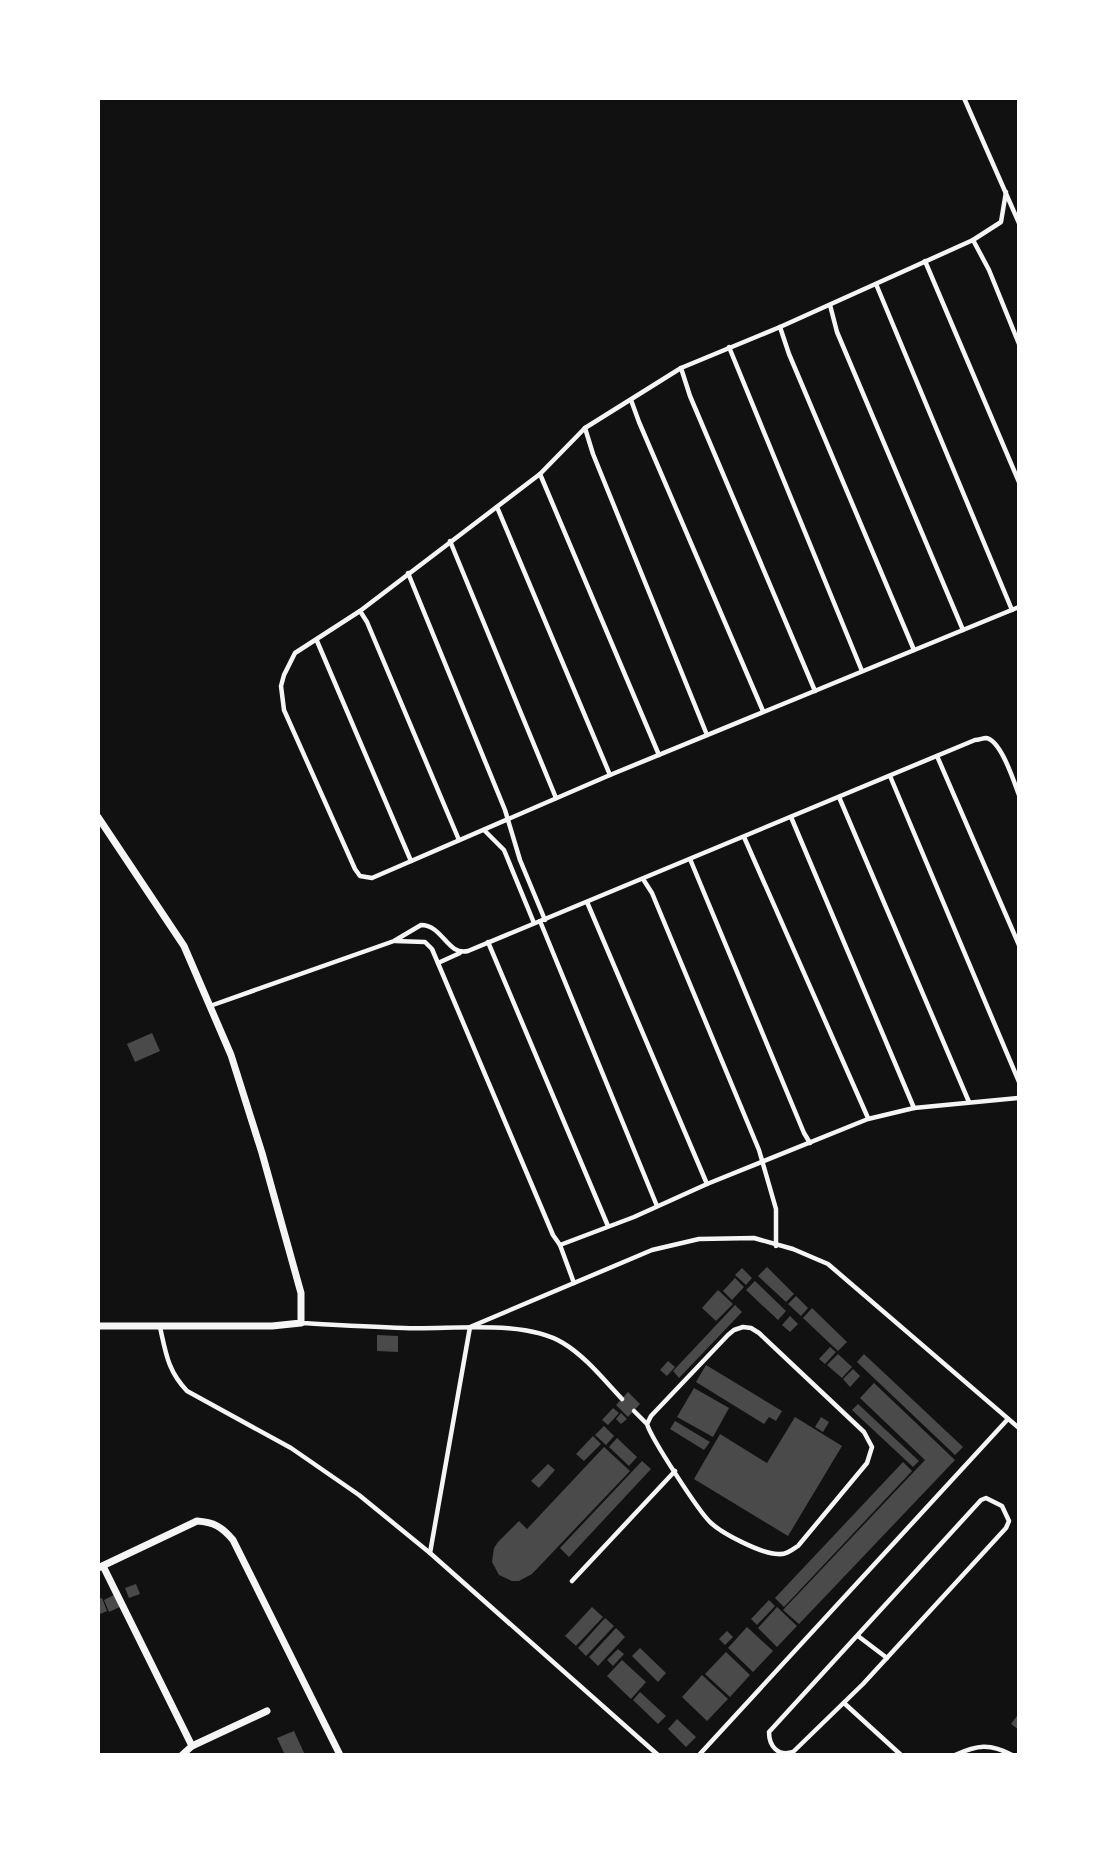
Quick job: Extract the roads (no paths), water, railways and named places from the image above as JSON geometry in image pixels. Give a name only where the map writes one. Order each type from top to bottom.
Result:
[{"type":"street","points":[[98,817],[184,946],[231,1055],[266,1166],[301,1293],[301,1323],[272,1326],[98,1326]]},
{"type":"street","points":[[192,1746],[100,1567],[197,1521],[222,1527],[233,1540],[340,1755]]},
{"type":"street","points":[[182,1755],[192,1746],[267,1711]]},
{"type":"lane","points":[[964,98],[1019,223]]},
{"type":"lane","points":[[1006,192],[1001,222],[973,240],[780,327],[681,368],[585,428],[540,474],[360,611],[295,653],[288,663],[281,687],[284,710],[360,876],[372,878],[659,754],[1019,607]]},
{"type":"lane","points":[[973,240],[989,270],[1019,344]]},
{"type":"lane","points":[[925,261],[1019,482]]},
{"type":"lane","points":[[876,284],[1012,610]]},
{"type":"lane","points":[[830,305],[837,332],[963,630]]},
{"type":"lane","points":[[780,327],[789,355],[914,650]]},
{"type":"lane","points":[[729,347],[862,671]]},
{"type":"lane","points":[[681,368],[690,396],[815,691]]},
{"type":"lane","points":[[631,400],[763,712]]},
{"type":"lane","points":[[585,428],[593,454],[707,735]]},
{"type":"lane","points":[[540,474],[659,754]]},
{"type":"lane","points":[[497,507],[610,775]]},
{"type":"lane","points":[[450,541],[556,798]]},
{"type":"lane","points":[[408,573],[509,819],[540,921],[657,1206]]},
{"type":"lane","points":[[360,611],[459,840]]},
{"type":"lane","points":[[317,641],[411,861]]},
{"type":"lane","points":[[438,964],[975,740],[986,738],[995,743],[1019,795]]},
{"type":"lane","points":[[937,756],[1019,945]]},
{"type":"lane","points":[[890,776],[1019,1082]]},
{"type":"lane","points":[[839,797],[969,1102]]},
{"type":"lane","points":[[791,817],[914,1108]]},
{"type":"lane","points":[[484,830],[504,850],[540,921]]},
{"type":"lane","points":[[744,838],[868,1119]]},
{"type":"lane","points":[[690,859],[810,1143]]},
{"type":"lane","points":[[643,879],[652,893],[763,1163],[776,1209],[776,1246]]},
{"type":"lane","points":[[587,902],[707,1184]]},
{"type":"lane","points":[[209,1006],[394,941],[421,925],[435,928],[454,950],[460,953]]},
{"type":"lane","points":[[394,941],[425,942],[432,950],[574,1283]]},
{"type":"lane","points":[[488,942],[608,1226]]},
{"type":"lane","points":[[560,1245],[868,1119],[914,1108],[1019,1098]]},
{"type":"lane","points":[[470,1327],[652,1250],[699,1239],[754,1238],[793,1249],[828,1264],[1019,1428]]},
{"type":"lane","points":[[301,1323],[407,1329],[470,1327],[530,1331],[564,1343],[622,1399]]},
{"type":"lane","points":[[160,1327],[167,1362],[175,1378],[187,1391],[312,1461],[359,1495],[430,1553],[658,1755]]},
{"type":"lane","points":[[430,1553],[470,1327]]},
{"type":"lane","points":[[634,1411],[647,1424],[705,1518],[720,1530],[770,1553],[785,1553],[797,1546],[867,1463],[872,1447],[864,1432],[759,1333],[743,1327],[728,1335],[651,1416],[647,1424]]},
{"type":"lane","points":[[699,1755],[1008,1419]]},
{"type":"lane","points":[[572,1581],[675,1472]]},
{"type":"lane","points":[[986,1498],[1002,1506],[1009,1521],[1006,1528],[887,1658],[793,1752],[782,1753],[773,1748],[769,1741],[769,1732],[981,1500],[986,1498]]},
{"type":"lane","points":[[858,1636],[887,1658]]},
{"type":"lane","points":[[844,1703],[901,1755]]},
{"type":"lane","points":[[955,1755],[976,1745],[994,1747],[1012,1755]]}]
